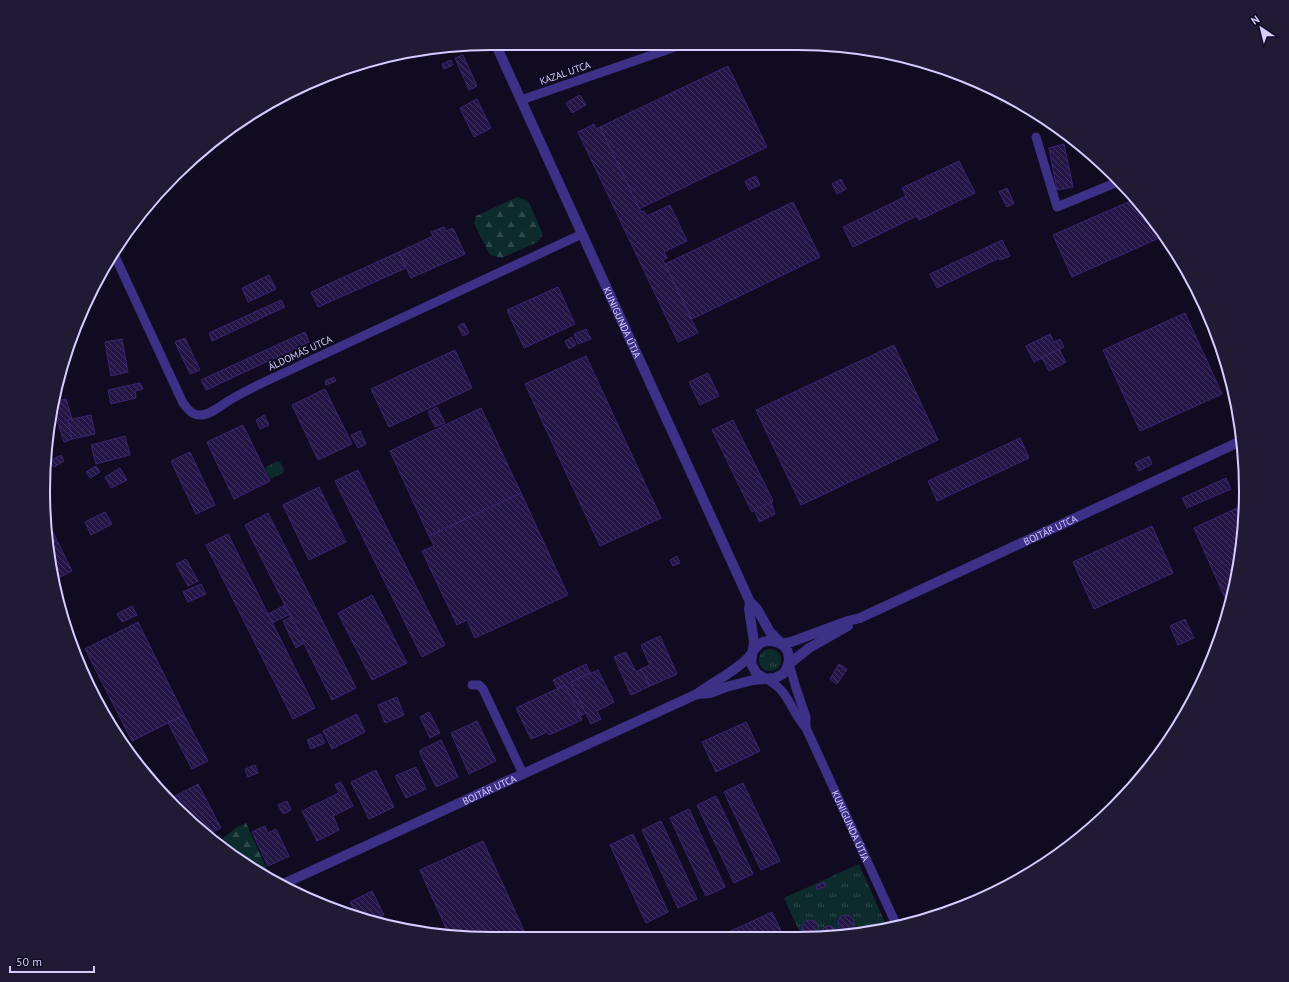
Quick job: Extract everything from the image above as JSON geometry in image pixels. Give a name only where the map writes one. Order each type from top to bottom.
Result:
[{"type":"street","name":"KUNIGUNDA ÚTJA","points":[[498,50],[750,602],[757,609],[770,632],[788,652],[789,664],[806,717],[806,728]]},
{"type":"street","name":"KAZAL UTCA","points":[[521,100],[667,50]]},
{"type":"street","points":[[1036,137],[1057,207],[1114,183]]},
{"type":"street","name":"ÁLDOMÁS UTCA","points":[[116,259],[183,403],[189,411],[200,416],[207,414],[260,384],[582,234]]},
{"type":"street","name":"BOJTÁR UTCA","points":[[789,664],[809,648],[860,618],[1236,443]]},
{"type":"street","name":"KUNIGUNDA ÚTJA","points":[[750,602],[749,609],[754,636],[751,659],[752,667],[756,673],[780,688],[800,721],[806,728],[895,921]]},
{"type":"street","name":"BOJTÁR UTCA","points":[[781,644],[791,642],[860,618]]},
{"type":"street","points":[[752,653],[757,646],[765,641],[771,640],[781,644]]},
{"type":"street","name":"BOJTÁR UTCA","points":[[287,882],[697,694],[737,668],[752,653]]},
{"type":"street","points":[[764,678],[771,679],[779,677],[786,670],[789,664]]},
{"type":"street","name":"BOJTÁR UTCA","points":[[697,694],[710,693],[742,682],[764,678]]},
{"type":"street","points":[[472,685],[479,685],[483,689],[523,774]]},
{"type":"green space","points":[[517,197],[528,201],[542,232],[542,236],[537,242],[502,258],[490,255],[474,223],[476,216]]},
{"type":"green space","points":[[277,461],[280,462],[284,470],[283,473],[270,479],[265,468]]},
{"type":"green space","points":[[770,649],[778,652],[781,660],[778,668],[770,671],[762,668],[759,660],[762,652]]},
{"type":"green space","points":[[246,823],[267,869],[265,870],[221,840],[237,827]]},
{"type":"green space","points":[[859,864],[886,924],[827,931],[800,932],[784,898]]},
{"type":"building","points":[[463,55],[477,86],[469,90],[455,58]]},
{"type":"building","points":[[451,60],[453,65],[444,69],[442,64]]},
{"type":"building","points":[[728,66],[767,147],[639,209],[600,127]]},
{"type":"building","points":[[580,95],[586,105],[572,113],[566,103]]},
{"type":"building","points":[[477,99],[491,128],[474,137],[460,108]]},
{"type":"building","points":[[594,124],[596,129],[600,127],[641,212],[644,211],[647,216],[670,205],[687,241],[664,252],[667,258],[663,260],[698,333],[678,342],[578,132]]},
{"type":"building","points":[[1064,144],[1073,187],[1057,190],[1049,148]]},
{"type":"building","points":[[959,161],[975,193],[919,220],[917,216],[853,247],[843,227],[906,196],[902,188]]},
{"type":"building","points":[[756,176],[760,185],[749,190],[745,181]]},
{"type":"building","points":[[841,179],[846,189],[837,194],[832,184]]},
{"type":"building","points":[[1007,188],[1014,203],[1007,207],[999,192]]},
{"type":"building","points":[[1131,201],[1159,238],[1072,277],[1053,235]]},
{"type":"building","points":[[793,202],[820,257],[692,319],[665,264]]},
{"type":"building","points":[[444,227],[446,231],[453,228],[465,254],[411,278],[399,252],[433,236],[431,232]]},
{"type":"building","points":[[1002,240],[1010,256],[1000,260],[999,258],[937,288],[930,274]]},
{"type":"building","points":[[399,252],[406,268],[318,307],[311,292]]},
{"type":"building","points":[[269,275],[276,289],[248,302],[242,288]]},
{"type":"building","points":[[558,287],[575,324],[524,348],[507,310]]},
{"type":"building","points":[[281,300],[285,307],[212,341],[209,333]]},
{"type":"building","points":[[1185,313],[1222,394],[1140,431],[1103,350]]},
{"type":"building","points":[[464,323],[469,333],[463,336],[458,326]]},
{"type":"building","points":[[586,329],[591,339],[578,344],[574,334]]},
{"type":"building","points":[[305,332],[309,342],[206,390],[201,380]]},
{"type":"building","points":[[1050,334],[1054,342],[1060,339],[1064,347],[1034,362],[1026,346]]},
{"type":"building","points":[[572,337],[576,345],[569,349],[565,341]]},
{"type":"building","points":[[185,338],[200,370],[190,374],[175,342]]},
{"type":"building","points":[[122,339],[128,372],[111,376],[105,342]]},
{"type":"building","points":[[894,345],[938,440],[801,505],[756,410]]},
{"type":"building","points":[[1059,349],[1066,362],[1049,371],[1042,358]]},
{"type":"building","points":[[455,350],[472,388],[389,427],[371,389]]},
{"type":"building","points":[[586,356],[661,518],[600,546],[525,384]]},
{"type":"building","points":[[708,373],[719,396],[700,405],[689,382]]},
{"type":"building","points":[[334,377],[336,381],[326,385],[325,381]]},
{"type":"building","points":[[140,383],[143,389],[135,391],[136,398],[111,404],[108,390]]},
{"type":"building","points":[[325,389],[352,444],[318,460],[292,405]]},
{"type":"building","points":[[66,399],[72,419],[68,420],[72,439],[64,442],[56,417],[59,400]]},
{"type":"building","points":[[437,407],[445,423],[435,427],[428,412]]},
{"type":"building","points":[[481,408],[521,493],[429,536],[390,451]]},
{"type":"building","points":[[91,415],[95,434],[72,439],[68,420]]},
{"type":"building","points":[[264,415],[269,425],[260,429],[256,420]]},
{"type":"building","points":[[733,420],[773,501],[752,512],[712,430]]},
{"type":"building","points":[[243,425],[270,481],[234,499],[207,442]]},
{"type":"building","points":[[360,431],[366,444],[358,448],[351,435]]},
{"type":"building","points":[[125,436],[130,455],[96,464],[91,445]]},
{"type":"building","points":[[1020,438],[1029,458],[937,501],[928,481]]},
{"type":"building","points":[[190,452],[215,505],[196,514],[171,461]]},
{"type":"building","points":[[61,455],[64,461],[54,467],[51,460]]},
{"type":"building","points":[[1149,456],[1152,464],[1139,471],[1135,463]]},
{"type":"building","points":[[96,466],[100,472],[90,478],[86,472]]},
{"type":"building","points":[[120,468],[127,480],[111,488],[105,477]]},
{"type":"building","points":[[358,470],[445,645],[422,657],[335,481]]},
{"type":"building","points":[[1226,478],[1231,489],[1187,508],[1182,498]]},
{"type":"building","points":[[319,487],[346,542],[309,560],[283,505]]},
{"type":"building","points":[[521,493],[568,595],[475,638],[467,620],[457,625],[422,551],[434,546],[429,536]]},
{"type":"building","points":[[771,502],[775,514],[759,522],[755,510]]},
{"type":"building","points":[[1237,508],[1238,520],[1235,549],[1231,577],[1225,599],[1194,528]]},
{"type":"building","points":[[105,512],[112,524],[91,535],[85,522]]},
{"type":"building","points":[[268,513],[356,688],[332,700],[245,525]]},
{"type":"building","points":[[1152,526],[1173,573],[1094,609],[1073,562]]},
{"type":"building","points":[[52,530],[72,571],[58,578]]},
{"type":"building","points":[[228,534],[315,708],[293,719],[206,545]]},
{"type":"building","points":[[677,556],[680,563],[673,566],[670,560]]},
{"type":"building","points":[[186,559],[198,581],[188,586],[176,564]]},
{"type":"building","points":[[201,584],[206,594],[188,602],[183,592]]},
{"type":"building","points":[[372,595],[407,663],[372,680],[338,613]]},
{"type":"building","points":[[285,605],[290,614],[272,623],[268,614]]},
{"type":"building","points":[[132,606],[137,615],[122,622],[117,614]]},
{"type":"building","points":[[291,617],[304,643],[296,648],[283,621]]},
{"type":"building","points":[[1185,619],[1194,638],[1178,645],[1170,626]]},
{"type":"building","points":[[138,622],[184,715],[132,741],[85,649]]},
{"type":"building","points":[[660,636],[677,674],[650,686],[641,669],[650,665],[641,645]]},
{"type":"building","points":[[626,652],[636,672],[641,669],[650,686],[631,695],[614,657]]},
{"type":"building","points":[[586,664],[590,673],[571,682],[586,713],[580,716],[565,685],[557,688],[553,680]]},
{"type":"building","points":[[839,664],[847,669],[837,684],[830,679]]},
{"type":"building","points":[[598,670],[614,702],[597,711],[601,719],[591,724],[571,682]]},
{"type":"building","points":[[565,685],[582,720],[549,735],[547,732],[531,739],[516,708]]},
{"type":"building","points":[[397,697],[404,715],[385,723],[378,705]]},
{"type":"building","points":[[429,712],[440,733],[430,738],[420,717]]},
{"type":"building","points":[[357,714],[365,732],[332,749],[323,731]]},
{"type":"building","points":[[184,715],[208,761],[192,769],[168,723]]},
{"type":"building","points":[[477,721],[496,761],[469,774],[451,733]]},
{"type":"building","points":[[746,722],[760,751],[716,772],[702,742]]},
{"type":"building","points":[[321,734],[325,743],[311,749],[307,740]]},
{"type":"building","points":[[441,740],[458,777],[436,787],[419,751]]},
{"type":"building","points":[[255,765],[258,773],[248,777],[245,769]]},
{"type":"building","points":[[416,767],[426,789],[406,798],[395,776]]},
{"type":"building","points":[[376,770],[394,807],[369,819],[351,782]]},
{"type":"building","points":[[341,782],[353,806],[333,816],[339,830],[317,841],[302,811],[339,793],[335,785]]},
{"type":"building","points":[[743,783],[780,861],[761,870],[724,792]]},
{"type":"building","points":[[198,784],[221,828],[212,832],[173,797]]},
{"type":"building","points":[[716,796],[753,874],[734,883],[697,805]]},
{"type":"building","points":[[287,801],[291,810],[283,814],[278,805]]},
{"type":"building","points":[[689,809],[725,887],[706,896],[670,818]]},
{"type":"building","points":[[661,821],[697,899],[678,908],[642,830]]},
{"type":"building","points":[[265,826],[268,833],[276,829],[289,856],[268,866],[252,832]]},
{"type":"building","points":[[633,834],[668,912],[646,923],[610,845]]},
{"type":"building","points":[[483,841],[525,932],[446,929],[420,870]]},
{"type":"building","points":[[824,882],[826,886],[817,890],[816,886]]},
{"type":"building","points":[[372,891],[384,915],[379,918],[354,910],[350,902]]},
{"type":"building","points":[[772,912],[782,932],[729,932]]},
{"type":"building","points":[[846,915],[853,920],[854,923],[850,929],[842,929],[838,923],[843,916]]},
{"type":"building","points":[[807,920],[813,920],[818,925],[818,931],[802,931],[802,925]]},
{"type":"building","points":[[830,926],[835,930],[822,931],[825,927]]}]
